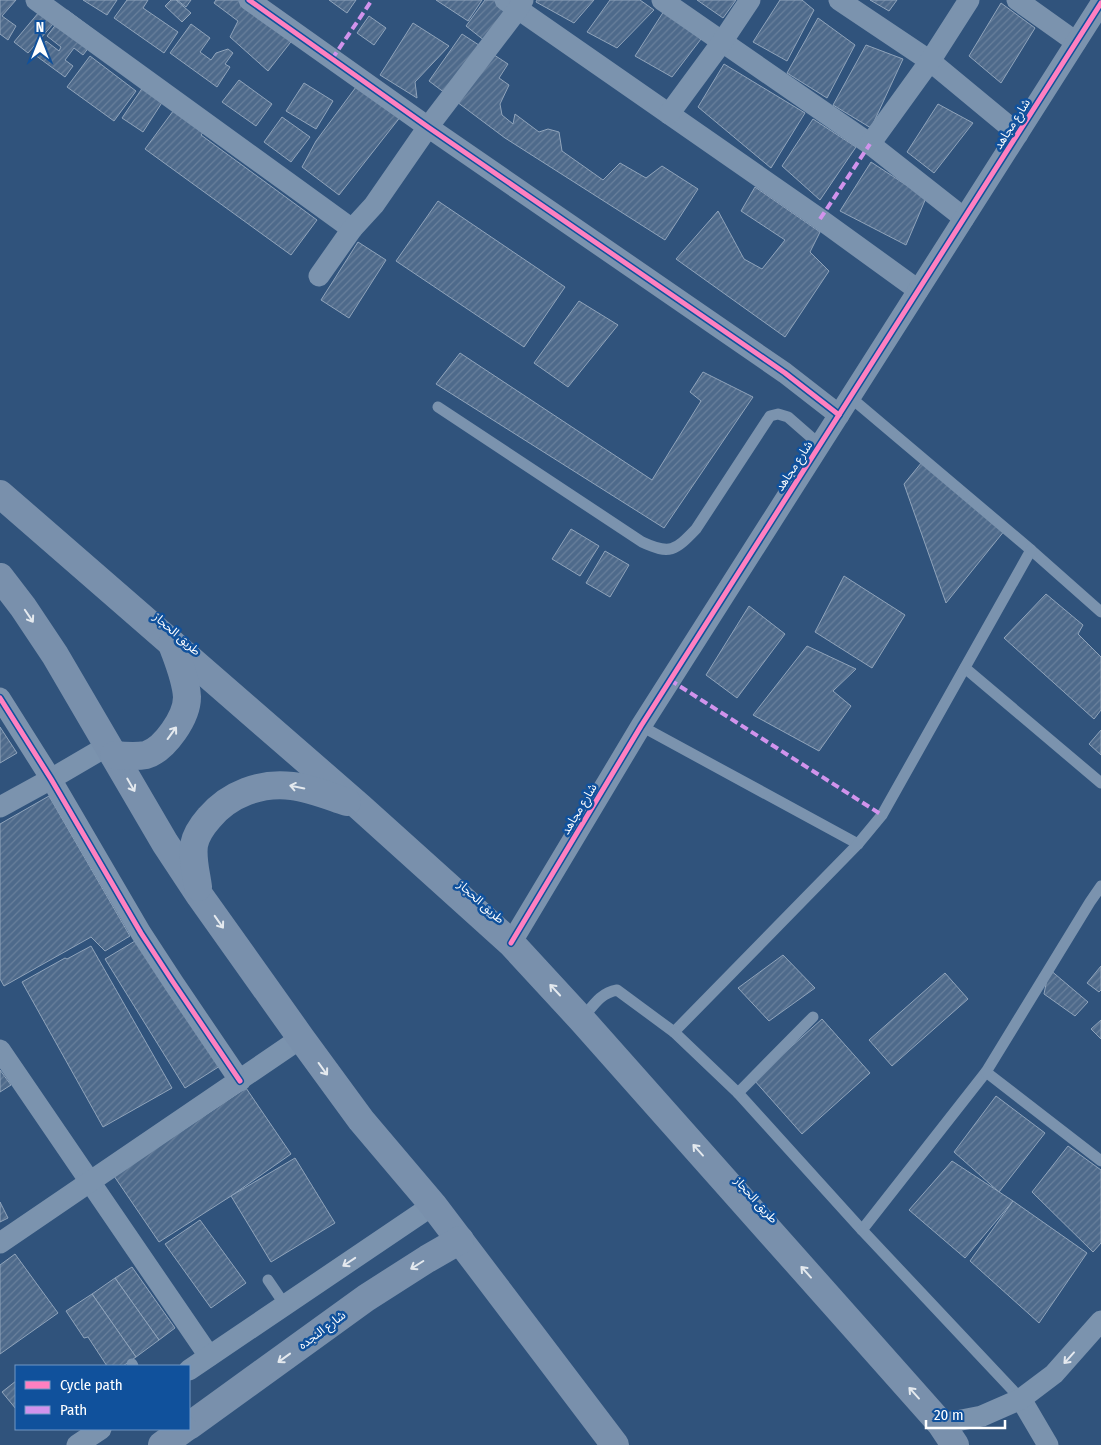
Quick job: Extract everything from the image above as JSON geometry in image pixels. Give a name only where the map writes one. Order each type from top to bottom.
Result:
[{"type":"main road","name":"طريق الحجاز","points":[[0,494],[360,806],[511,943],[582,1020],[948,1435]]},
{"type":"main road","points":[[0,577],[23,607],[55,656],[165,843],[200,896],[361,1120],[433,1205],[615,1445]]},
{"type":"main road","points":[[111,750],[146,754],[169,738],[183,715],[187,699],[186,685],[172,643]]},
{"type":"main road","points":[[200,896],[193,858],[194,842],[201,827],[214,811],[231,798],[250,790],[271,785],[292,786],[312,790],[360,806]]},
{"type":"main road","name":"شارع النجده","points":[[190,1425],[366,1298],[460,1240]]},
{"type":"main road","points":[[162,1445],[183,1430]]},
{"type":"street","points":[[36,0],[352,229]]},
{"type":"street","points":[[249,0],[428,127],[785,373],[839,415]]},
{"type":"street","points":[[662,0],[870,144],[964,218]]},
{"type":"street","points":[[669,114],[722,42],[750,0]]},
{"type":"street","points":[[839,0],[930,61],[1018,134]]},
{"type":"street","points":[[870,144],[930,61],[969,0]]},
{"type":"street","points":[[1017,0],[1076,42]]},
{"type":"street","points":[[319,276],[352,229],[374,205],[515,3],[918,290]]},
{"type":"street","name":"شارع مجاهد","points":[[511,943],[641,726],[1101,3]]},
{"type":"street","points":[[0,698],[146,941],[240,1081]]},
{"type":"street","points":[[0,807],[111,750]]},
{"type":"street","points":[[0,1244],[301,1038]]},
{"type":"street","points":[[0,1050],[209,1356]]},
{"type":"street","points":[[190,1369],[433,1205]]},
{"type":"street","points":[[948,1435],[982,1416],[1021,1398],[1054,1374],[1101,1321]]},
{"type":"street","points":[[1021,1398],[1048,1445]]},
{"type":"street","points":[[77,1445],[100,1430]]},
{"type":"lane","points":[[850,396],[1101,612]]},
{"type":"lane","points":[[438,408],[642,542],[658,549],[671,549],[682,544],[696,529],[770,416],[778,414],[788,418],[820,445]]},
{"type":"lane","points":[[674,1032],[858,844],[882,815],[1031,550]]},
{"type":"lane","points":[[965,668],[1101,783]]},
{"type":"lane","points":[[641,726],[858,844]]},
{"type":"lane","points":[[862,1230],[986,1072],[1101,886]]},
{"type":"lane","points":[[582,1020],[602,996],[617,990],[674,1032],[738,1093],[862,1230],[1021,1398]]},
{"type":"lane","points":[[738,1093],[813,1017]]},
{"type":"lane","points":[[986,1072],[1101,1161]]},
{"type":"lane","points":[[268,1280],[285,1305]]},
{"type":"building","points":[[0,0],[16,0],[2,16],[16,26],[8,40],[0,34]]},
{"type":"building","points":[[83,0],[117,0],[107,15]]},
{"type":"building","points":[[127,0],[148,0],[143,8],[178,32],[164,53],[114,18]]},
{"type":"building","points":[[171,0],[176,0],[191,13],[182,22],[165,6]]},
{"type":"building","points":[[177,0],[191,0],[186,7]]},
{"type":"building","points":[[216,0],[260,0],[301,29],[268,71],[230,37],[238,21],[214,3]]},
{"type":"building","points":[[329,0],[356,0],[347,13]]},
{"type":"building","points":[[436,0],[482,0],[468,21]]},
{"type":"building","points":[[485,0],[516,0],[485,41],[466,26]]},
{"type":"building","points":[[537,0],[594,0],[574,23],[536,2]]},
{"type":"building","points":[[610,0],[640,0],[654,10],[617,48],[587,32]]},
{"type":"building","points":[[697,0],[736,0],[723,18]]},
{"type":"building","points":[[780,0],[802,0],[814,10],[787,61],[753,42]]},
{"type":"building","points":[[870,0],[897,0],[889,11]]},
{"type":"building","points":[[1001,3],[1035,28],[1001,83],[969,56]]},
{"type":"building","points":[[67,10],[99,34],[83,55],[74,48],[65,60],[73,66],[65,77],[35,55],[46,41],[59,51],[61,47],[47,36]]},
{"type":"building","points":[[664,11],[701,39],[672,77],[635,56]]},
{"type":"building","points":[[39,12],[53,24],[28,53],[14,42]]},
{"type":"building","points":[[369,16],[386,28],[374,45],[357,33]]},
{"type":"building","points":[[818,18],[855,45],[827,98],[787,73]]},
{"type":"building","points":[[413,23],[449,46],[415,82],[417,98],[380,75]]},
{"type":"building","points":[[191,24],[210,38],[200,52],[211,60],[216,53],[228,49],[233,53],[225,64],[230,67],[217,87],[170,53]]},
{"type":"building","points":[[462,34],[508,64],[499,78],[509,85],[500,104],[502,115],[513,124],[515,114],[539,132],[548,129],[559,132],[562,151],[603,180],[620,163],[646,178],[662,166],[698,189],[665,240],[505,138],[429,81]]},
{"type":"building","points":[[866,45],[903,59],[871,128],[833,105]]},
{"type":"building","points":[[90,56],[136,91],[114,121],[67,87]]},
{"type":"building","points":[[724,64],[805,113],[771,168],[698,107]]},
{"type":"building","points":[[239,80],[272,104],[256,126],[222,102]]},
{"type":"building","points":[[304,83],[333,101],[316,129],[286,111]]},
{"type":"building","points":[[143,87],[163,101],[143,132],[122,118]]},
{"type":"building","points":[[356,87],[401,116],[339,195],[302,167],[316,141]]},
{"type":"building","points":[[182,99],[212,121],[201,135],[317,220],[291,255],[145,149]]},
{"type":"building","points":[[938,104],[973,123],[934,173],[907,152]]},
{"type":"building","points":[[282,117],[310,137],[291,162],[264,142]]},
{"type":"building","points":[[813,119],[856,147],[820,200],[782,166]]},
{"type":"building","points":[[871,162],[926,198],[906,245],[840,211]]},
{"type":"building","points":[[755,187],[820,232],[810,252],[829,271],[785,337],[676,259],[718,211],[744,259],[762,269],[785,240],[741,211]]},
{"type":"building","points":[[438,201],[565,287],[524,347],[396,261]]},
{"type":"building","points":[[358,242],[386,260],[349,318],[321,300]]},
{"type":"building","points":[[579,301],[618,325],[568,387],[534,363]]},
{"type":"building","points":[[460,353],[652,480],[701,401],[690,392],[703,372],[753,397],[664,528],[436,384]]},
{"type":"building","points":[[922,462],[1005,530],[946,603],[904,484]]},
{"type":"building","points":[[571,529],[599,546],[580,576],[552,559]]},
{"type":"building","points":[[605,551],[629,565],[610,597],[586,583]]},
{"type":"building","points":[[844,576],[905,615],[872,668],[815,632]]},
{"type":"building","points":[[1046,594],[1083,625],[1078,634],[1101,657],[1101,710],[1094,719],[1004,638]]},
{"type":"building","points":[[749,606],[785,634],[737,698],[706,675]]},
{"type":"building","points":[[807,646],[856,669],[833,691],[851,706],[819,751],[753,715]]},
{"type":"building","points":[[0,727],[17,753],[0,763]]},
{"type":"building","points":[[1101,730],[1101,755],[1089,744]]},
{"type":"building","points":[[49,796],[130,936],[105,951],[91,937],[4,986],[0,979],[0,824]]},
{"type":"building","points":[[140,938],[220,1066],[185,1088],[105,959]]},
{"type":"building","points":[[91,946],[172,1088],[103,1127],[22,982]]},
{"type":"building","points":[[783,955],[815,988],[769,1021],[738,988]]},
{"type":"building","points":[[1101,966],[1101,990],[1099,992],[1087,983]]},
{"type":"building","points":[[1049,969],[1088,1002],[1075,1016],[1044,994]]},
{"type":"building","points":[[945,973],[968,999],[892,1066],[869,1040]]},
{"type":"building","points":[[822,1019],[870,1073],[802,1134],[754,1080]]},
{"type":"building","points":[[1101,1020],[1101,1039],[1091,1029]]},
{"type":"building","points":[[0,1070],[11,1085],[0,1092]]},
{"type":"building","points":[[246,1088],[291,1154],[231,1196],[159,1242],[114,1176]]},
{"type":"building","points":[[996,1096],[1045,1133],[999,1192],[954,1152]]},
{"type":"building","points":[[1068,1146],[1101,1170],[1101,1243],[1093,1252],[1032,1192]]},
{"type":"building","points":[[295,1158],[335,1223],[271,1262],[231,1196]]},
{"type":"building","points":[[952,1161],[1013,1201],[965,1258],[909,1210]]},
{"type":"building","points":[[1013,1201],[1087,1253],[1039,1323],[970,1261]]},
{"type":"building","points":[[0,1202],[8,1218],[0,1222]]},
{"type":"building","points":[[200,1220],[246,1283],[211,1308],[165,1244]]},
{"type":"building","points":[[15,1254],[58,1313],[0,1354],[0,1265]]},
{"type":"building","points":[[132,1267],[175,1328],[159,1340],[115,1278]]},
{"type":"building","points":[[115,1278],[159,1340],[136,1357],[92,1294]]},
{"type":"building","points":[[92,1294],[136,1357],[124,1365],[106,1365],[88,1337],[84,1338],[66,1311]]},
{"type":"building","points":[[15,1382],[15,1408],[2,1392]]},
{"type":"marked path","points":[[332,59],[372,0]]},
{"type":"marked path","points":[[820,219],[870,144]]},
{"type":"marked path","points":[[670,680],[882,815]]},
{"type":"cycle path","points":[[249,0],[428,127],[785,373],[839,415]]},
{"type":"cycle path","points":[[511,943],[641,726],[1101,3]]},
{"type":"cycle path","points":[[0,698],[51,779],[141,933],[240,1081]]}]
